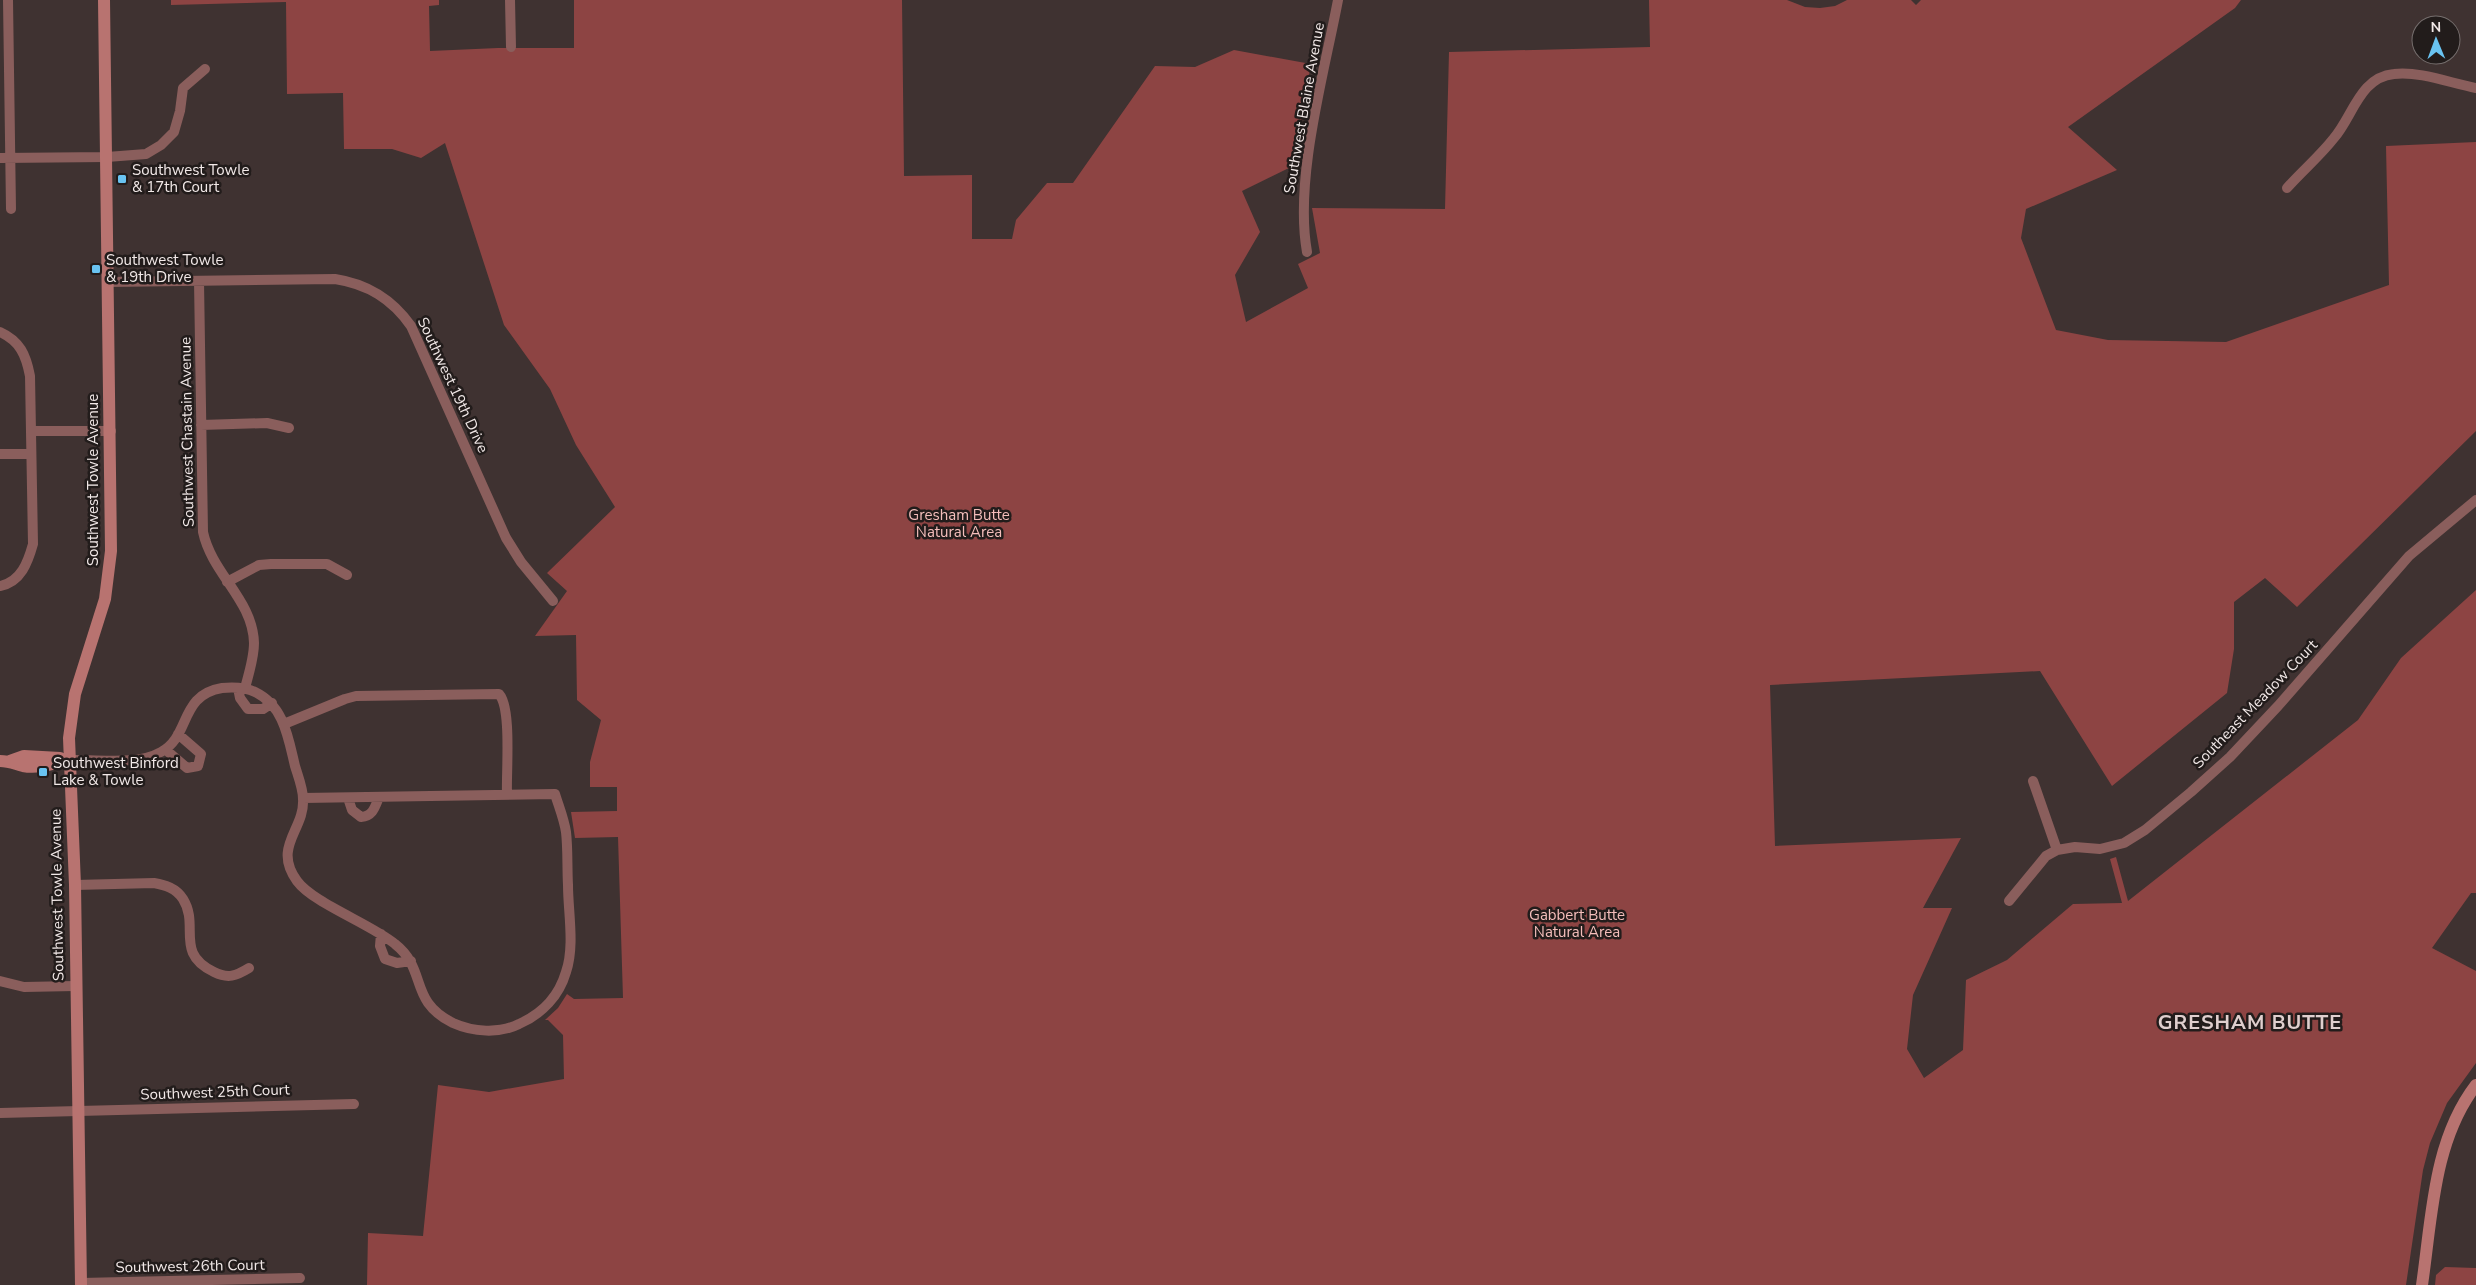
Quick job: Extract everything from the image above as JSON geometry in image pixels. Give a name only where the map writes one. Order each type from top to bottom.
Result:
[{"type":"main road","name":"Southwest Towle Avenue","points":[[80,1284],[75,884],[69,738],[75,694],[105,599],[110,567],[111,430],[104,0]]},
{"type":"main road","points":[[5,761],[33,756],[70,760]]},
{"type":"main road","points":[[2422,1285],[2443,1151],[2457,1113],[2476,1085]]},
{"type":"street","points":[[8,0],[4,81],[4,158],[11,209]]},
{"type":"street","points":[[510,0],[511,47]]},
{"type":"street","name":"Southwest Blaine Avenue","points":[[1307,252],[1303,223],[1304,192],[1313,131],[1338,0]]},
{"type":"street","points":[[4,158],[107,157],[146,154],[167,140],[178,121],[183,88],[205,69]]},
{"type":"street","points":[[2286,188],[2335,137],[2371,82],[2382,76],[2408,73],[2476,88]]},
{"type":"street","name":"Southwest 19th Drive","points":[[108,282],[335,278],[370,288],[391,302],[404,316],[417,337],[506,538],[525,568],[553,601]]},
{"type":"street","name":"Southwest Chastain Avenue","points":[[199,280],[203,532],[210,556],[246,612],[253,630],[254,650],[241,688]]},
{"type":"street","points":[[0,332],[18,342],[24,354],[30,376],[33,544],[25,568],[16,579],[0,586]]},
{"type":"street","points":[[201,425],[267,423],[289,428]]},
{"type":"street","points":[[31,431],[111,430]]},
{"type":"street","points":[[0,454],[31,454]]},
{"type":"street","name":"Southeast Meadow Court","points":[[2057,850],[2112,847],[2124,843],[2145,830],[2230,757],[2308,674],[2409,556],[2476,500]]},
{"type":"street","points":[[227,582],[259,565],[271,564],[327,564],[347,575]]},
{"type":"street","points":[[70,760],[136,759],[149,757],[166,750],[178,734],[189,710],[202,695],[219,689],[241,688],[257,693],[272,704],[284,724],[303,798],[299,819],[288,850],[293,875],[307,891],[381,934],[402,950],[411,961],[420,989],[431,1008],[455,1023],[468,1028],[490,1030],[515,1026],[538,1014],[549,1004],[560,989],[567,971],[570,944],[566,834],[555,794],[303,798]]},
{"type":"street","points":[[241,688],[240,698],[248,709],[263,709],[272,704]]},
{"type":"street","points":[[284,724],[356,696],[498,694],[503,699],[505,715],[507,795]]},
{"type":"street","points":[[166,750],[187,768],[198,766],[201,754],[198,749],[178,734]]},
{"type":"street","points":[[2009,901],[2037,865],[2057,850],[2033,781]]},
{"type":"street","points":[[348,798],[352,810],[361,817],[368,816],[372,812],[379,797]]},
{"type":"street","points":[[75,884],[154,883],[176,890],[183,899],[188,915],[190,949],[194,957],[203,966],[226,977],[236,976],[249,968]]},
{"type":"street","points":[[381,934],[380,946],[385,959],[397,963],[411,961]]},
{"type":"street","points":[[0,981],[24,987],[76,986]]},
{"type":"street","name":"Southwest 25th Court","points":[[0,1113],[354,1104]]},
{"type":"street","name":"Southwest 26th Court","points":[[80,1284],[300,1278]]},
{"type":"green space","points":[[171,0],[439,0],[439,5],[429,6],[430,51],[498,48],[574,48],[574,0],[902,0],[904,176],[972,175],[972,239],[1012,239],[1016,220],[1047,183],[1073,183],[1155,66],[1195,67],[1234,50],[1311,64],[1293,166],[1242,191],[1260,232],[1235,275],[1246,322],[1308,288],[1298,264],[1320,253],[1312,208],[1445,209],[1449,52],[1650,47],[1649,0],[1787,0],[1805,7],[1820,8],[1835,6],[1847,0],[1911,0],[1916,5],[1921,0],[2241,0],[2235,8],[2068,127],[2117,170],[2026,209],[2021,238],[2056,330],[2108,340],[2226,342],[2389,285],[2386,146],[2476,142],[2476,431],[2297,607],[2265,578],[2234,602],[2234,649],[2227,693],[2112,786],[2040,671],[1770,685],[1775,846],[1961,838],[1923,908],[1952,908],[1913,995],[1907,1049],[1924,1078],[1963,1050],[1966,980],[2007,960],[2073,904],[2122,903],[2110,859],[2116,857],[2128,901],[2358,720],[2401,658],[2476,590],[2476,893],[2471,893],[2432,948],[2476,971],[2476,1063],[2447,1103],[2430,1143],[2423,1170],[2406,1285],[367,1285],[368,1233],[423,1236],[438,1085],[489,1092],[564,1079],[563,1035],[548,1020],[545,1020],[558,1008],[567,994],[574,999],[623,998],[618,837],[575,838],[571,812],[617,811],[617,787],[590,787],[590,762],[601,720],[577,700],[576,635],[535,636],[567,591],[547,573],[615,507],[576,445],[550,389],[504,325],[445,143],[421,158],[392,149],[344,149],[343,93],[287,94],[286,2],[171,5]]},
{"type":"green space","points":[[2445,1267],[2476,1268],[2476,1285],[2435,1285],[2436,1275]]},
{"type":"place","name":"Southwest Towle & 17th Court","points":[[122,179]]},
{"type":"place","name":"Southwest Towle & 19th Drive","points":[[96,269]]},
{"type":"place","name":"Southwest Binford Lake & Towle","points":[[43,772]]},
{"type":"district","name":"GRESHAM BUTTE","points":[[2250,1022]]},
{"type":"park label","name":"Gresham Butte Natural Area","points":[[959,524]]},
{"type":"park label","name":"Gabbert Butte Natural Area","points":[[1577,924]]}]
